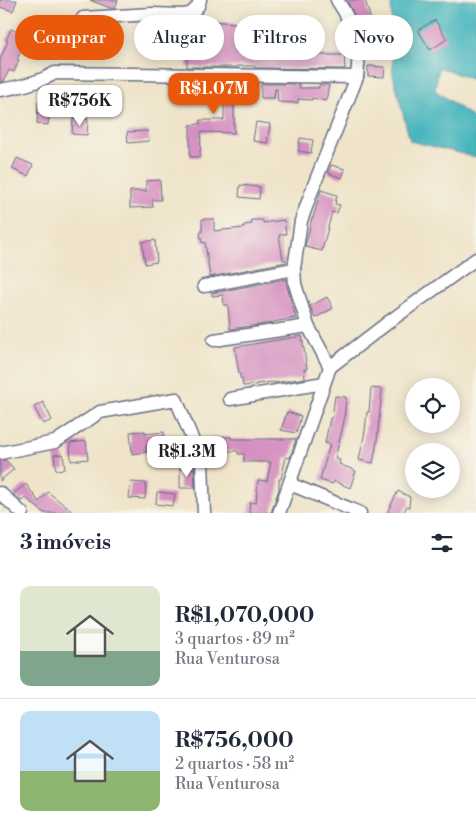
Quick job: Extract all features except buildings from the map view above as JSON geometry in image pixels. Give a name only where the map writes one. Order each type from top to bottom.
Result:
[{"type":"street","points":[[124,15],[184,15],[192,13],[200,0]]},
{"type":"street","points":[[330,367],[308,326],[297,290],[294,269],[301,221],[357,77],[359,54],[355,34],[337,0]]},
{"type":"street","points":[[1,92],[45,79],[55,73],[357,77]]},
{"type":"street","points":[[280,513],[330,367],[476,259]]},
{"type":"street","points":[[204,286],[294,269]]},
{"type":"street","points":[[214,340],[308,326]]},
{"type":"street","points":[[230,399],[324,383]]},
{"type":"street","points":[[0,453],[55,442],[100,412],[176,399],[202,463],[204,513]]},
{"type":"street","points":[[290,484],[360,513]]},
{"type":"street","points":[[0,493],[22,513]]},
{"type":"water","points":[[391,0],[476,0],[476,81],[439,67],[435,90],[476,120],[476,157],[410,141],[393,75],[393,60],[413,60],[413,15],[391,15]]}]
